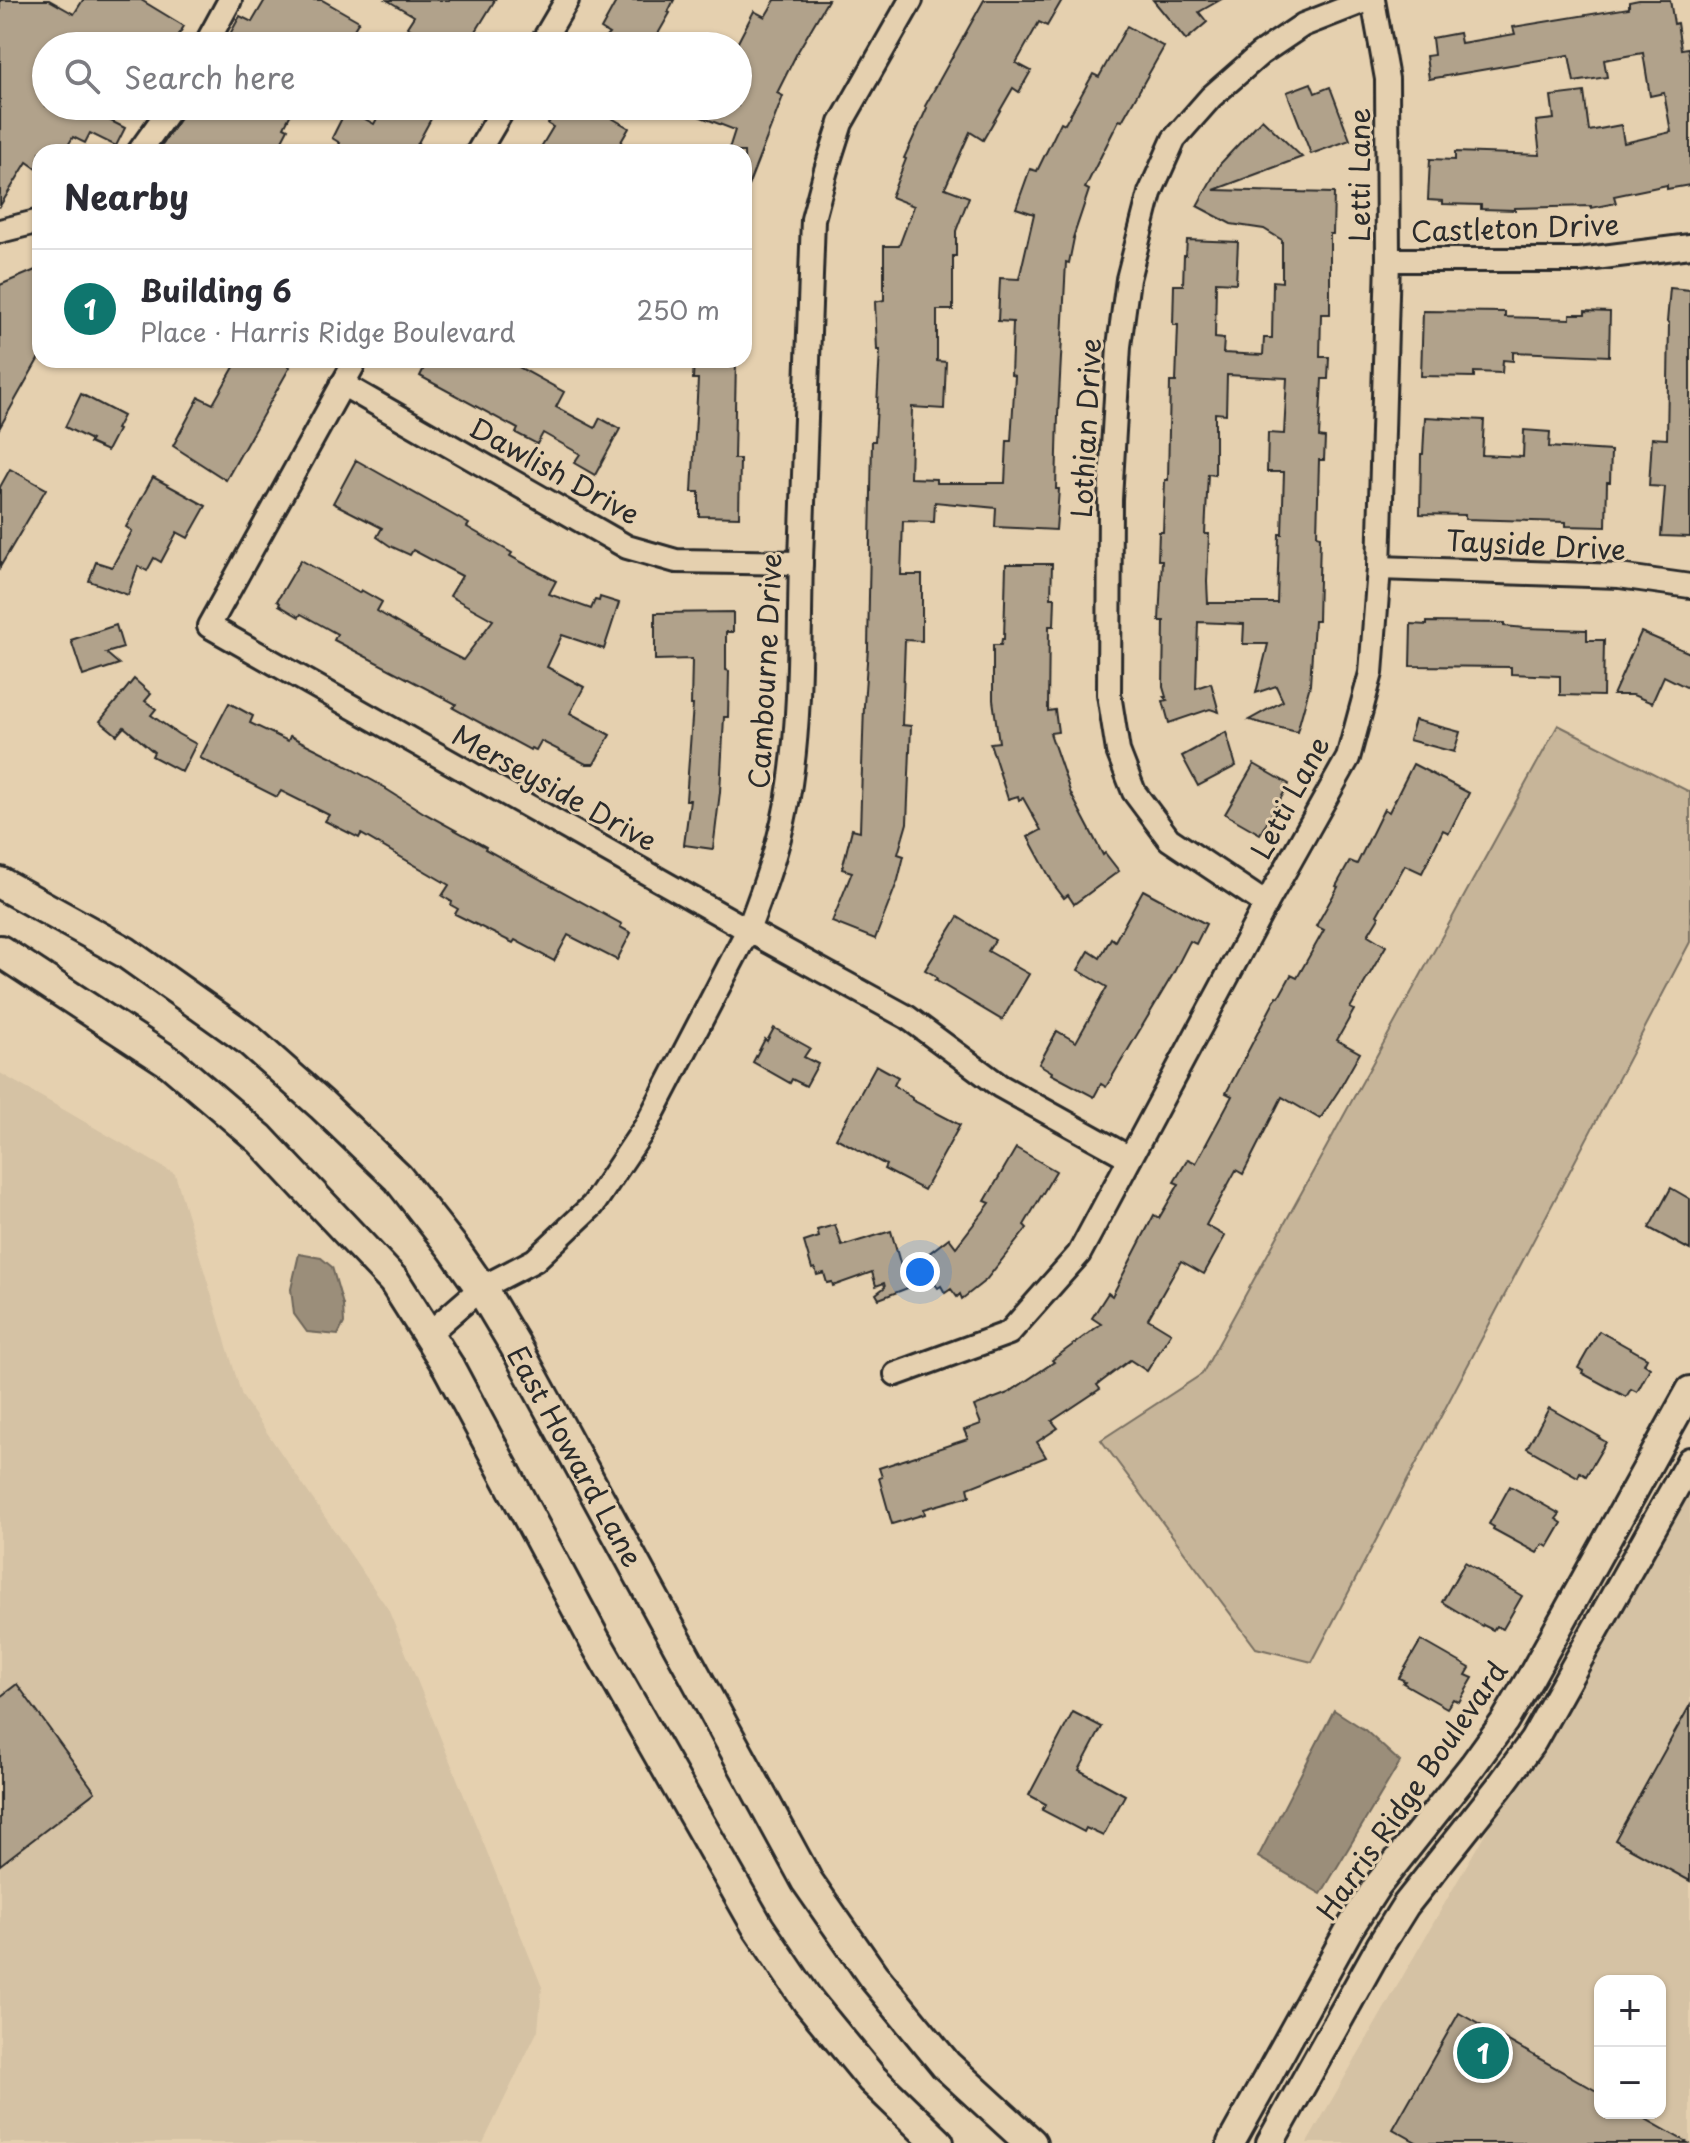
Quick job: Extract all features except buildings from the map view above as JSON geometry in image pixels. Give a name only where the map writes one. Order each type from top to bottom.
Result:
[{"type":"main road","name":"East Howard Lane","points":[[0,883],[125,952],[249,1040],[398,1178],[481,1288],[590,1479],[807,1881],[873,1976],[946,2065],[1031,2143]]},
{"type":"main road","points":[[0,951],[171,1063],[254,1133],[394,1281],[448,1366],[596,1643],[758,1927],[808,2001],[872,2079],[938,2143]]},
{"type":"street","points":[[213,32],[230,0]]},
{"type":"street","points":[[548,32],[567,0]]},
{"type":"street","name":"Cambourne Drive","points":[[427,1335],[481,1288],[535,1260],[593,1205],[646,1126],[748,930],[778,845],[790,784],[799,692],[815,212],[841,123],[911,0]]},
{"type":"street","name":"Lothian Drive","points":[[1266,904],[1169,839],[1134,792],[1118,751],[1109,694],[1109,664],[1110,499],[1119,346],[1128,279],[1150,193],[1174,139],[1211,97],[1260,54],[1303,25],[1367,0]]},
{"type":"street","name":"Letti Lane","points":[[896,1374],[1009,1333],[1079,1254],[1266,904],[1348,758],[1371,673],[1379,568],[1388,260],[1387,79],[1373,0]]},
{"type":"street","points":[[145,144],[162,120]]},
{"type":"street","points":[[483,144],[497,120]]},
{"type":"street","points":[[0,231],[32,223]]},
{"type":"street","name":"Castleton Drive","points":[[1388,260],[1579,260],[1690,246]]},
{"type":"street","name":"Merseyside Drive","points":[[351,368],[209,626],[907,1017],[1000,1086],[1130,1158]]},
{"type":"street","name":"Dawlish Drive","points":[[342,384],[627,547],[676,561],[801,563]]},
{"type":"street","name":"Tayside Drive","points":[[1379,568],[1619,576],[1690,586]]},
{"type":"street","name":"Harris Ridge Boulevard","points":[[1231,2143],[1350,1928],[1377,1886],[1504,1722],[1690,1390]]},
{"type":"street","points":[[1270,2143],[1405,1906],[1533,1741],[1690,1461]]},
{"type":"shaded area","points":[[1558,725],[1690,792],[1690,942],[1312,1662],[1256,1648],[1101,1440],[1202,1374]]},
{"type":"shaded area","points":[[0,1073],[175,1174],[242,1396],[388,1609],[542,1987],[538,2030],[483,2143],[0,2143]]},
{"type":"shaded area","points":[[299,1254],[321,1258],[332,1267],[343,1305],[344,1323],[338,1335],[307,1332],[294,1314],[291,1289]]},
{"type":"shaded area","points":[[1690,1471],[1690,2143],[1307,2143],[1511,1788]]},
{"type":"shaded area","points":[[1334,1710],[1365,1730],[1400,1762],[1321,1894],[1258,1857]]},
{"type":"place","name":"Building 6","points":[[1483,2053]]}]
